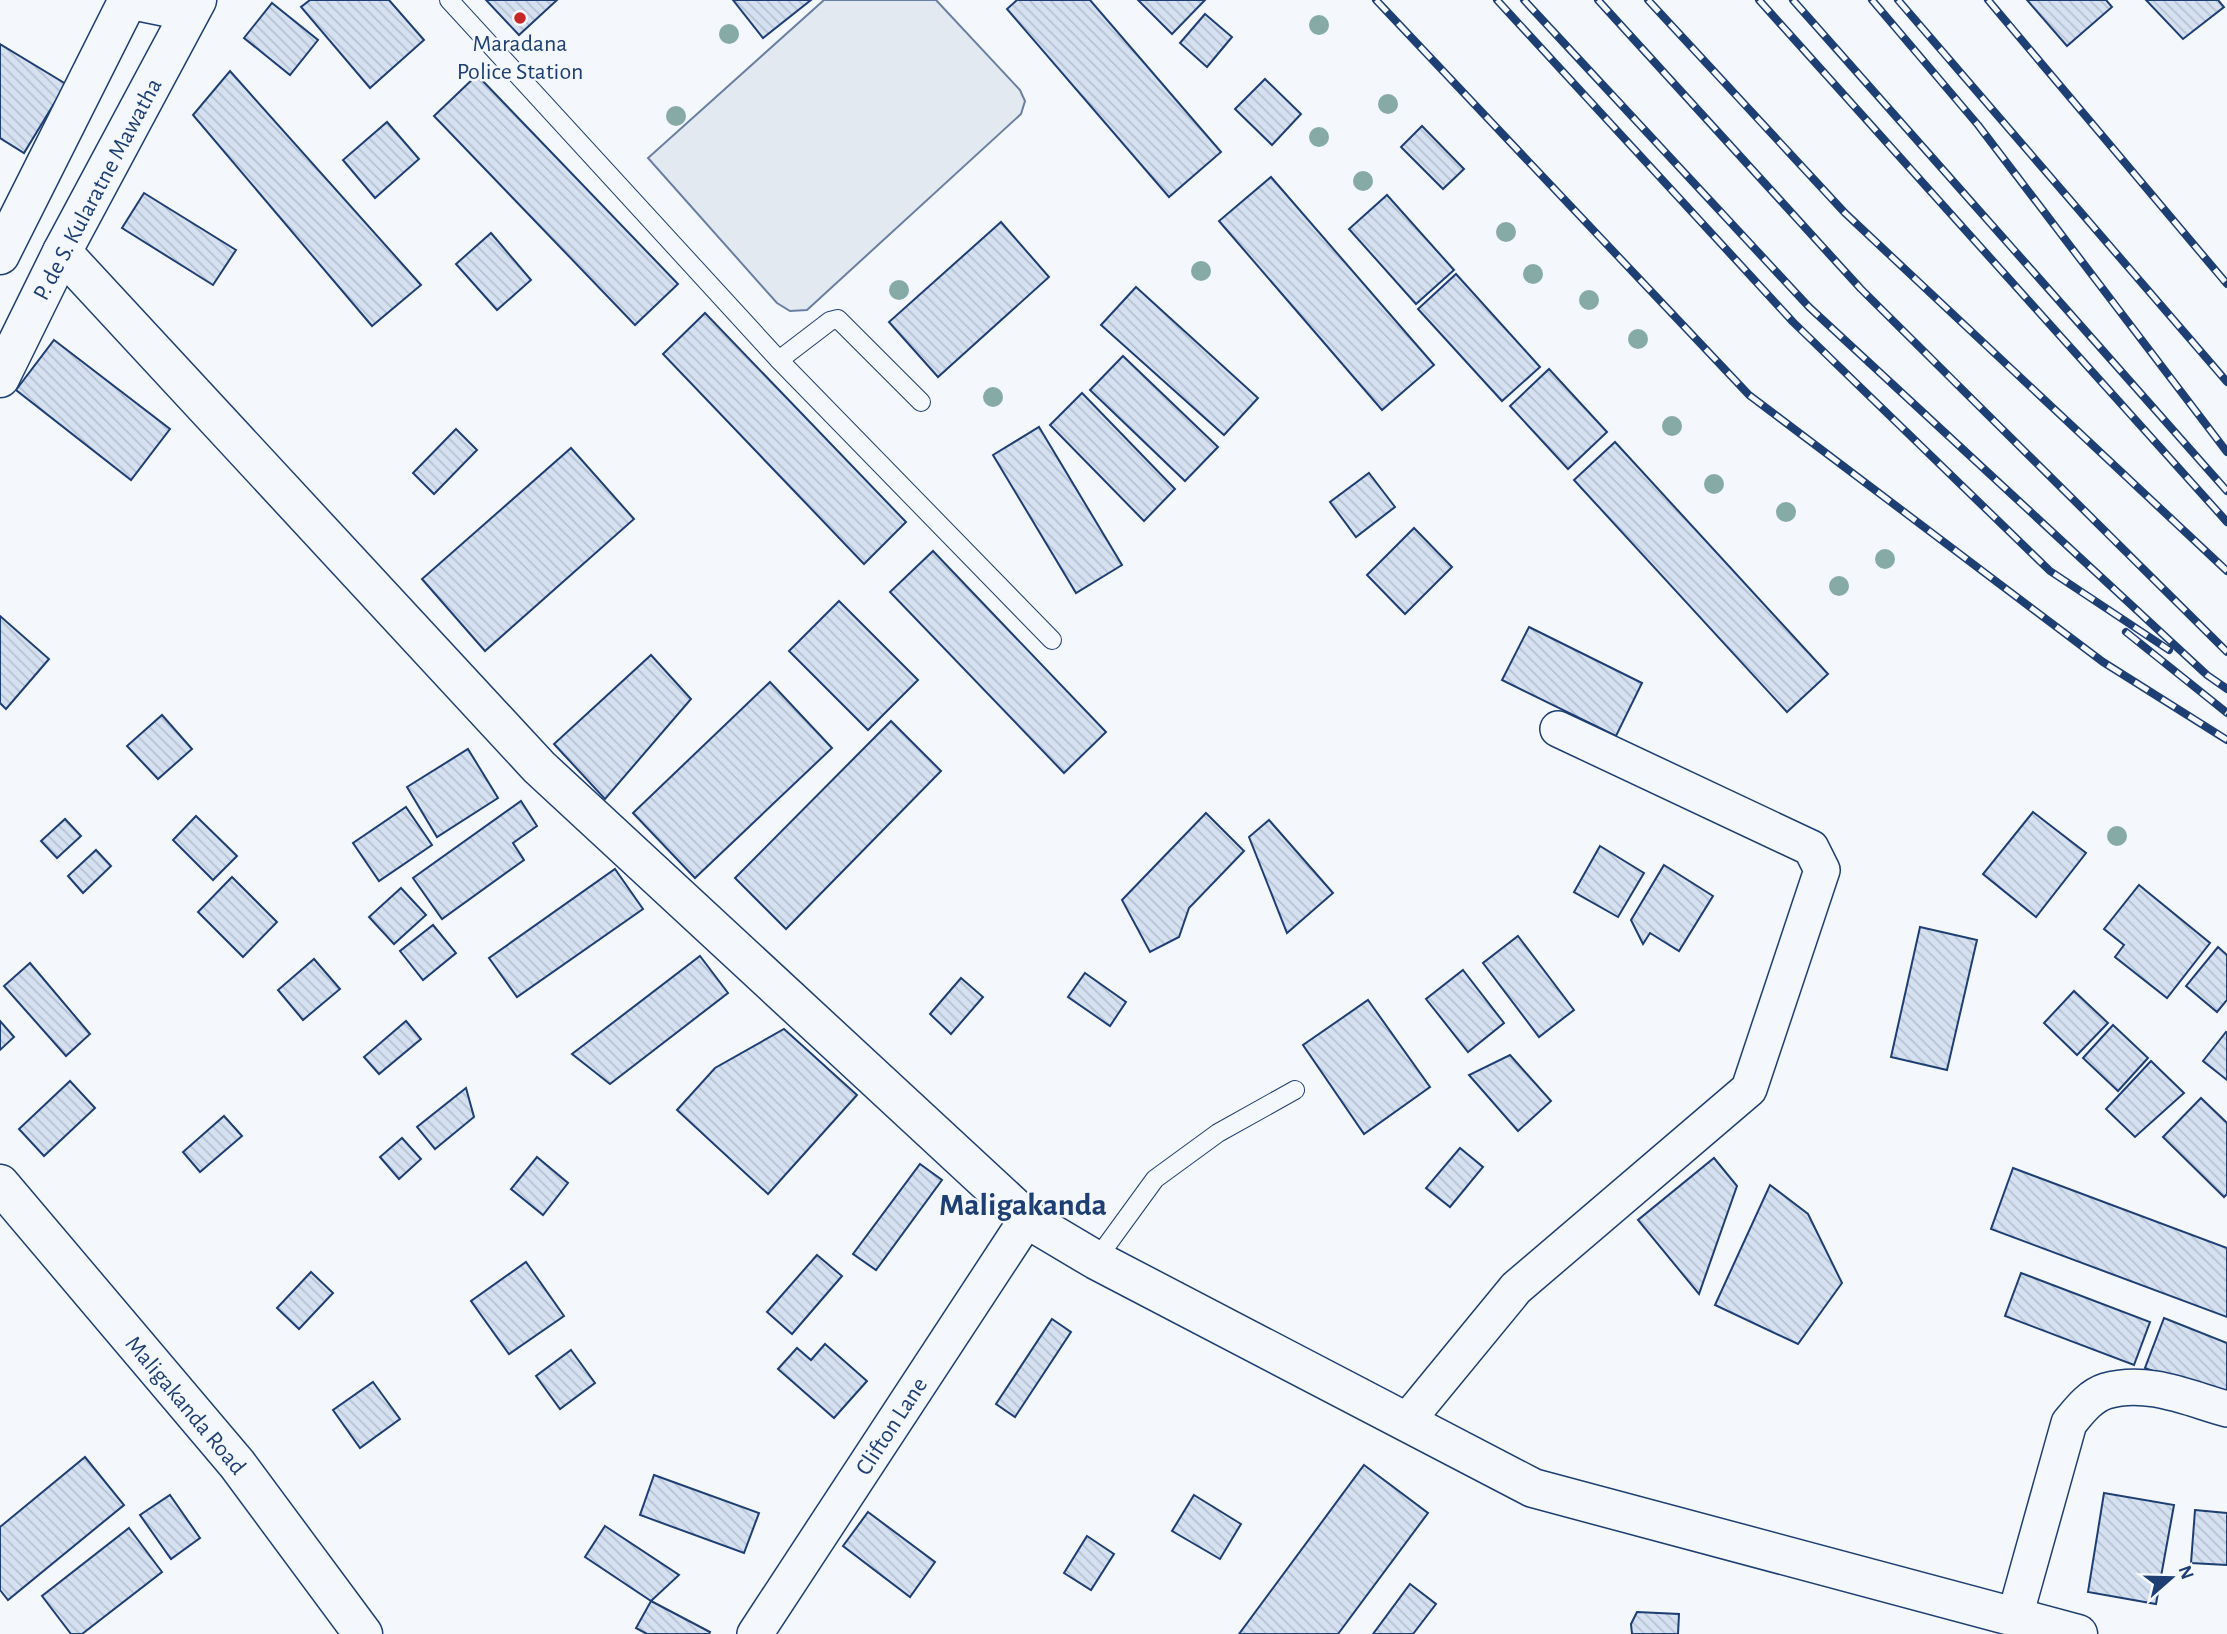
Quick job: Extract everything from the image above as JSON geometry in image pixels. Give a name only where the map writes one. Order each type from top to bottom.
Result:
[{"type":"main road","points":[[0,255],[130,0],[194,6]]},
{"type":"main road","name":"P. de S. Kularatne Mawatha","points":[[0,378],[62,252],[194,6]]},
{"type":"main road","points":[[62,252],[539,767],[1027,1219],[1096,1260],[1533,1488],[2078,1634]]},
{"type":"main road","name":"Maligakanda Road","points":[[0,1184],[237,1464],[363,1634]]},
{"type":"street","points":[[1406,1422],[1516,1288],[1749,1090],[1822,870],[1811,848],[1558,729]]},
{"type":"street","name":"Clifton Lane","points":[[755,1634],[1027,1219]]},
{"type":"street","points":[[2015,1616],[2069,1423],[2086,1403],[2105,1392],[2150,1387],[2227,1409]]},
{"type":"lane","points":[[449,0],[779,360],[1052,640]]},
{"type":"lane","points":[[779,360],[830,321],[838,319],[921,402]]},
{"type":"lane","points":[[1096,1260],[1155,1179],[1218,1133],[1295,1090]]},
{"type":"shaded area","points":[[824,0],[936,0],[1020,90],[1025,101],[1021,114],[807,310],[790,311],[777,303],[648,158]]},
{"type":"building","points":[[310,0],[389,0],[424,40],[370,88],[301,7]]},
{"type":"building","name":"Maradana Police Station","points":[[486,0],[557,0],[519,35]]},
{"type":"building","points":[[733,0],[811,0],[763,38]]},
{"type":"building","points":[[1017,0],[1090,0],[1221,152],[1169,197],[1007,9]]},
{"type":"building","points":[[1138,0],[1205,0],[1172,34]]},
{"type":"building","points":[[2027,0],[2106,0],[2112,7],[2067,46]]},
{"type":"building","points":[[2146,0],[2218,0],[2224,7],[2183,39]]},
{"type":"building","points":[[272,3],[318,40],[290,75],[244,38]]},
{"type":"building","points":[[1205,14],[1232,37],[1207,67],[1180,43]]},
{"type":"building","points":[[0,44],[66,84],[24,153],[0,138]]},
{"type":"building","points":[[230,71],[421,285],[372,326],[193,115]]},
{"type":"building","points":[[477,75],[678,284],[635,325],[434,116]]},
{"type":"building","points":[[1265,79],[1301,114],[1272,145],[1235,109]]},
{"type":"building","points":[[387,122],[419,159],[375,198],[343,160]]},
{"type":"building","points":[[1422,126],[1464,169],[1443,189],[1401,147]]},
{"type":"building","points":[[1271,177],[1434,365],[1382,410],[1219,221]]},
{"type":"building","points":[[144,193],[236,250],[213,285],[122,228]]},
{"type":"building","points":[[1387,195],[1454,270],[1416,304],[1349,229]]},
{"type":"building","points":[[1001,222],[1049,277],[938,377],[889,322]]},
{"type":"building","points":[[491,233],[531,280],[497,310],[456,264]]},
{"type":"building","points":[[1456,274],[1540,367],[1502,401],[1418,309]]},
{"type":"building","points":[[1136,287],[1258,398],[1224,435],[1101,325]]},
{"type":"building","points":[[705,313],[906,522],[864,564],[663,354]]},
{"type":"building","points":[[54,340],[170,429],[131,480],[16,390]]},
{"type":"building","points":[[1123,356],[1218,447],[1185,481],[1090,390]]},
{"type":"building","points":[[1549,369],[1607,432],[1568,469],[1510,406]]},
{"type":"building","points":[[1082,393],[1175,489],[1144,521],[1050,425]]},
{"type":"building","points":[[1039,427],[1122,565],[1076,593],[993,455]]},
{"type":"building","points":[[456,429],[477,450],[434,494],[413,473]]},
{"type":"building","points":[[1615,442],[1828,674],[1787,712],[1574,480]]},
{"type":"building","points":[[571,448],[634,519],[485,651],[422,579]]},
{"type":"building","points":[[1369,473],[1395,507],[1356,537],[1330,502]]},
{"type":"building","points":[[1414,528],[1452,567],[1405,614],[1367,575]]},
{"type":"building","points":[[933,551],[1106,732],[1064,773],[890,592]]},
{"type":"building","points":[[839,601],[918,680],[868,730],[789,651]]},
{"type":"building","points":[[0,616],[49,659],[6,709],[0,703]]},
{"type":"building","points":[[1529,627],[1642,683],[1616,736],[1502,680]]},
{"type":"building","points":[[651,655],[691,699],[605,799],[554,744]]},
{"type":"building","points":[[770,682],[832,748],[695,878],[633,813]]},
{"type":"building","points":[[162,715],[192,749],[158,779],[127,746]]},
{"type":"building","points":[[891,721],[941,771],[786,929],[735,878]]},
{"type":"building","points":[[468,749],[498,798],[437,837],[407,787]]},
{"type":"building","points":[[521,801],[537,826],[513,843],[524,860],[442,919],[413,878]]},
{"type":"building","points":[[406,807],[432,845],[379,881],[353,843]]},
{"type":"building","points":[[2033,812],[2086,853],[2036,917],[1983,874]]},
{"type":"building","points":[[1206,813],[1244,851],[1189,908],[1179,937],[1150,952],[1122,900]]},
{"type":"building","points":[[196,816],[237,856],[213,880],[173,840]]},
{"type":"building","points":[[65,819],[81,836],[57,858],[41,841]]},
{"type":"building","points":[[1269,820],[1333,893],[1287,933],[1249,837]]},
{"type":"building","points":[[1600,846],[1644,873],[1618,917],[1574,892]]},
{"type":"building","points":[[96,850],[111,866],[83,893],[68,876]]},
{"type":"building","points":[[1664,865],[1713,896],[1679,951],[1650,933],[1643,944],[1631,920]]},
{"type":"building","points":[[615,869],[643,909],[517,997],[489,958]]},
{"type":"building","points":[[232,877],[277,922],[243,957],[198,912]]},
{"type":"building","points":[[2139,885],[2210,943],[2167,998],[2115,957],[2124,945],[2104,929]]},
{"type":"building","points":[[401,888],[426,915],[394,944],[369,917]]},
{"type":"building","points":[[433,925],[456,953],[423,980],[400,951]]},
{"type":"building","points":[[1920,927],[1977,940],[1947,1070],[1891,1057]]},
{"type":"building","points":[[1518,936],[1574,1010],[1539,1037],[1483,963]]},
{"type":"building","points":[[2218,947],[2227,955],[2227,1000],[2217,1012],[2186,986]]},
{"type":"building","points":[[700,956],[728,993],[610,1084],[572,1054]]},
{"type":"building","points":[[314,959],[340,989],[303,1020],[278,990]]},
{"type":"building","points":[[30,963],[90,1034],[66,1056],[4,986]]},
{"type":"building","points":[[1463,970],[1504,1023],[1468,1052],[1426,999]]},
{"type":"building","points":[[1085,973],[1126,1002],[1110,1026],[1068,997]]},
{"type":"building","points":[[961,978],[983,997],[951,1034],[930,1014]]},
{"type":"building","points":[[2074,991],[2108,1023],[2077,1055],[2044,1023]]},
{"type":"building","points":[[1368,1000],[1430,1087],[1364,1134],[1303,1045]]},
{"type":"building","points":[[0,1021],[14,1037],[0,1050]]},
{"type":"building","points":[[406,1021],[421,1039],[379,1074],[364,1057]]},
{"type":"building","points":[[2113,1025],[2148,1058],[2118,1091],[2083,1058]]},
{"type":"building","points":[[784,1029],[857,1095],[768,1194],[677,1110],[715,1068]]},
{"type":"building","points":[[2227,1033],[2227,1080],[2203,1061]]},
{"type":"building","points":[[1510,1055],[1551,1101],[1518,1131],[1469,1075]]},
{"type":"building","points":[[2151,1061],[2184,1093],[2135,1137],[2106,1109]]},
{"type":"building","points":[[70,1081],[95,1108],[44,1156],[19,1129]]},
{"type":"building","points":[[466,1088],[474,1117],[435,1149],[417,1127]]},
{"type":"building","points":[[2201,1098],[2227,1123],[2227,1194],[2224,1197],[2163,1137]]},
{"type":"building","points":[[224,1116],[242,1136],[200,1172],[183,1152]]},
{"type":"building","points":[[402,1138],[421,1159],[399,1179],[380,1157]]},
{"type":"building","points":[[1460,1148],[1483,1167],[1450,1207],[1426,1188]]},
{"type":"building","points":[[537,1157],[568,1183],[543,1215],[511,1189]]},
{"type":"building","points":[[1714,1158],[1737,1186],[1699,1294],[1638,1220]]},
{"type":"building","points":[[920,1164],[942,1180],[876,1270],[853,1254]]},
{"type":"building","points":[[2013,1168],[2227,1248],[2227,1317],[1991,1229]]},
{"type":"building","points":[[1770,1185],[1808,1214],[1842,1283],[1798,1344],[1715,1305]]},
{"type":"building","points":[[817,1255],[842,1276],[792,1334],[767,1312]]},
{"type":"building","points":[[526,1262],[564,1316],[509,1354],[471,1301]]},
{"type":"building","points":[[311,1272],[333,1293],[299,1329],[277,1308]]},
{"type":"building","points":[[2021,1273],[2150,1322],[2134,1365],[2005,1316]]},
{"type":"building","points":[[2164,1318],[2227,1343],[2227,1400],[2145,1368]]},
{"type":"building","points":[[1052,1319],[1071,1332],[1015,1417],[996,1404]]},
{"type":"building","points":[[825,1344],[867,1381],[834,1418],[778,1369],[797,1348],[811,1360]]},
{"type":"building","points":[[571,1350],[595,1383],[560,1409],[536,1376]]},
{"type":"building","points":[[373,1382],[400,1419],[360,1448],[333,1410]]},
{"type":"building","points":[[85,1457],[124,1505],[8,1600],[0,1590],[0,1527]]},
{"type":"building","points":[[1364,1465],[1428,1513],[1338,1634],[1239,1634]]},
{"type":"building","points":[[654,1475],[759,1513],[744,1553],[640,1515]]},
{"type":"building","points":[[2104,1493],[2174,1505],[2156,1604],[2088,1592]]},
{"type":"building","points":[[170,1495],[200,1538],[171,1559],[140,1515]]},
{"type":"building","points":[[1194,1495],[1241,1524],[1220,1559],[1172,1531]]},
{"type":"building","points":[[2195,1510],[2227,1513],[2227,1565],[2191,1563]]},
{"type":"building","points":[[868,1512],[935,1562],[910,1597],[843,1546]]},
{"type":"building","points":[[605,1526],[679,1575],[651,1601],[585,1557]]},
{"type":"building","points":[[129,1528],[162,1572],[82,1634],[71,1634],[42,1596]]},
{"type":"building","points":[[1087,1536],[1114,1554],[1091,1590],[1064,1573]]},
{"type":"building","points":[[1410,1584],[1436,1604],[1413,1634],[1373,1634]]},
{"type":"building","points":[[651,1601],[710,1632],[709,1634],[647,1634],[636,1628]]},
{"type":"building","points":[[1637,1612],[1679,1614],[1678,1634],[1632,1634],[1631,1624]]},
{"type":"railway","points":[[1376,0],[1749,395],[2103,662],[2227,740]]},
{"type":"railway","points":[[1497,0],[1793,322],[2050,571],[2169,650]]},
{"type":"railway","points":[[1524,0],[1809,307],[2207,675],[2227,689]]},
{"type":"railway","points":[[1598,0],[1861,289],[2227,652]]},
{"type":"railway","points":[[1648,0],[1845,213],[2227,571]]},
{"type":"railway","points":[[1759,0],[2227,522]]},
{"type":"railway","points":[[1793,0],[2227,491]]},
{"type":"railway","points":[[1872,0],[1978,125],[2227,452]]},
{"type":"railway","points":[[1898,0],[2227,382]]},
{"type":"railway","points":[[1988,0],[2227,284]]},
{"type":"railway","points":[[2126,632],[2227,713]]},
{"type":"place","name":"Maradana Police Station","points":[[520,18]]},
{"type":"district","name":"Maligakanda","points":[[1023,1204]]}]
